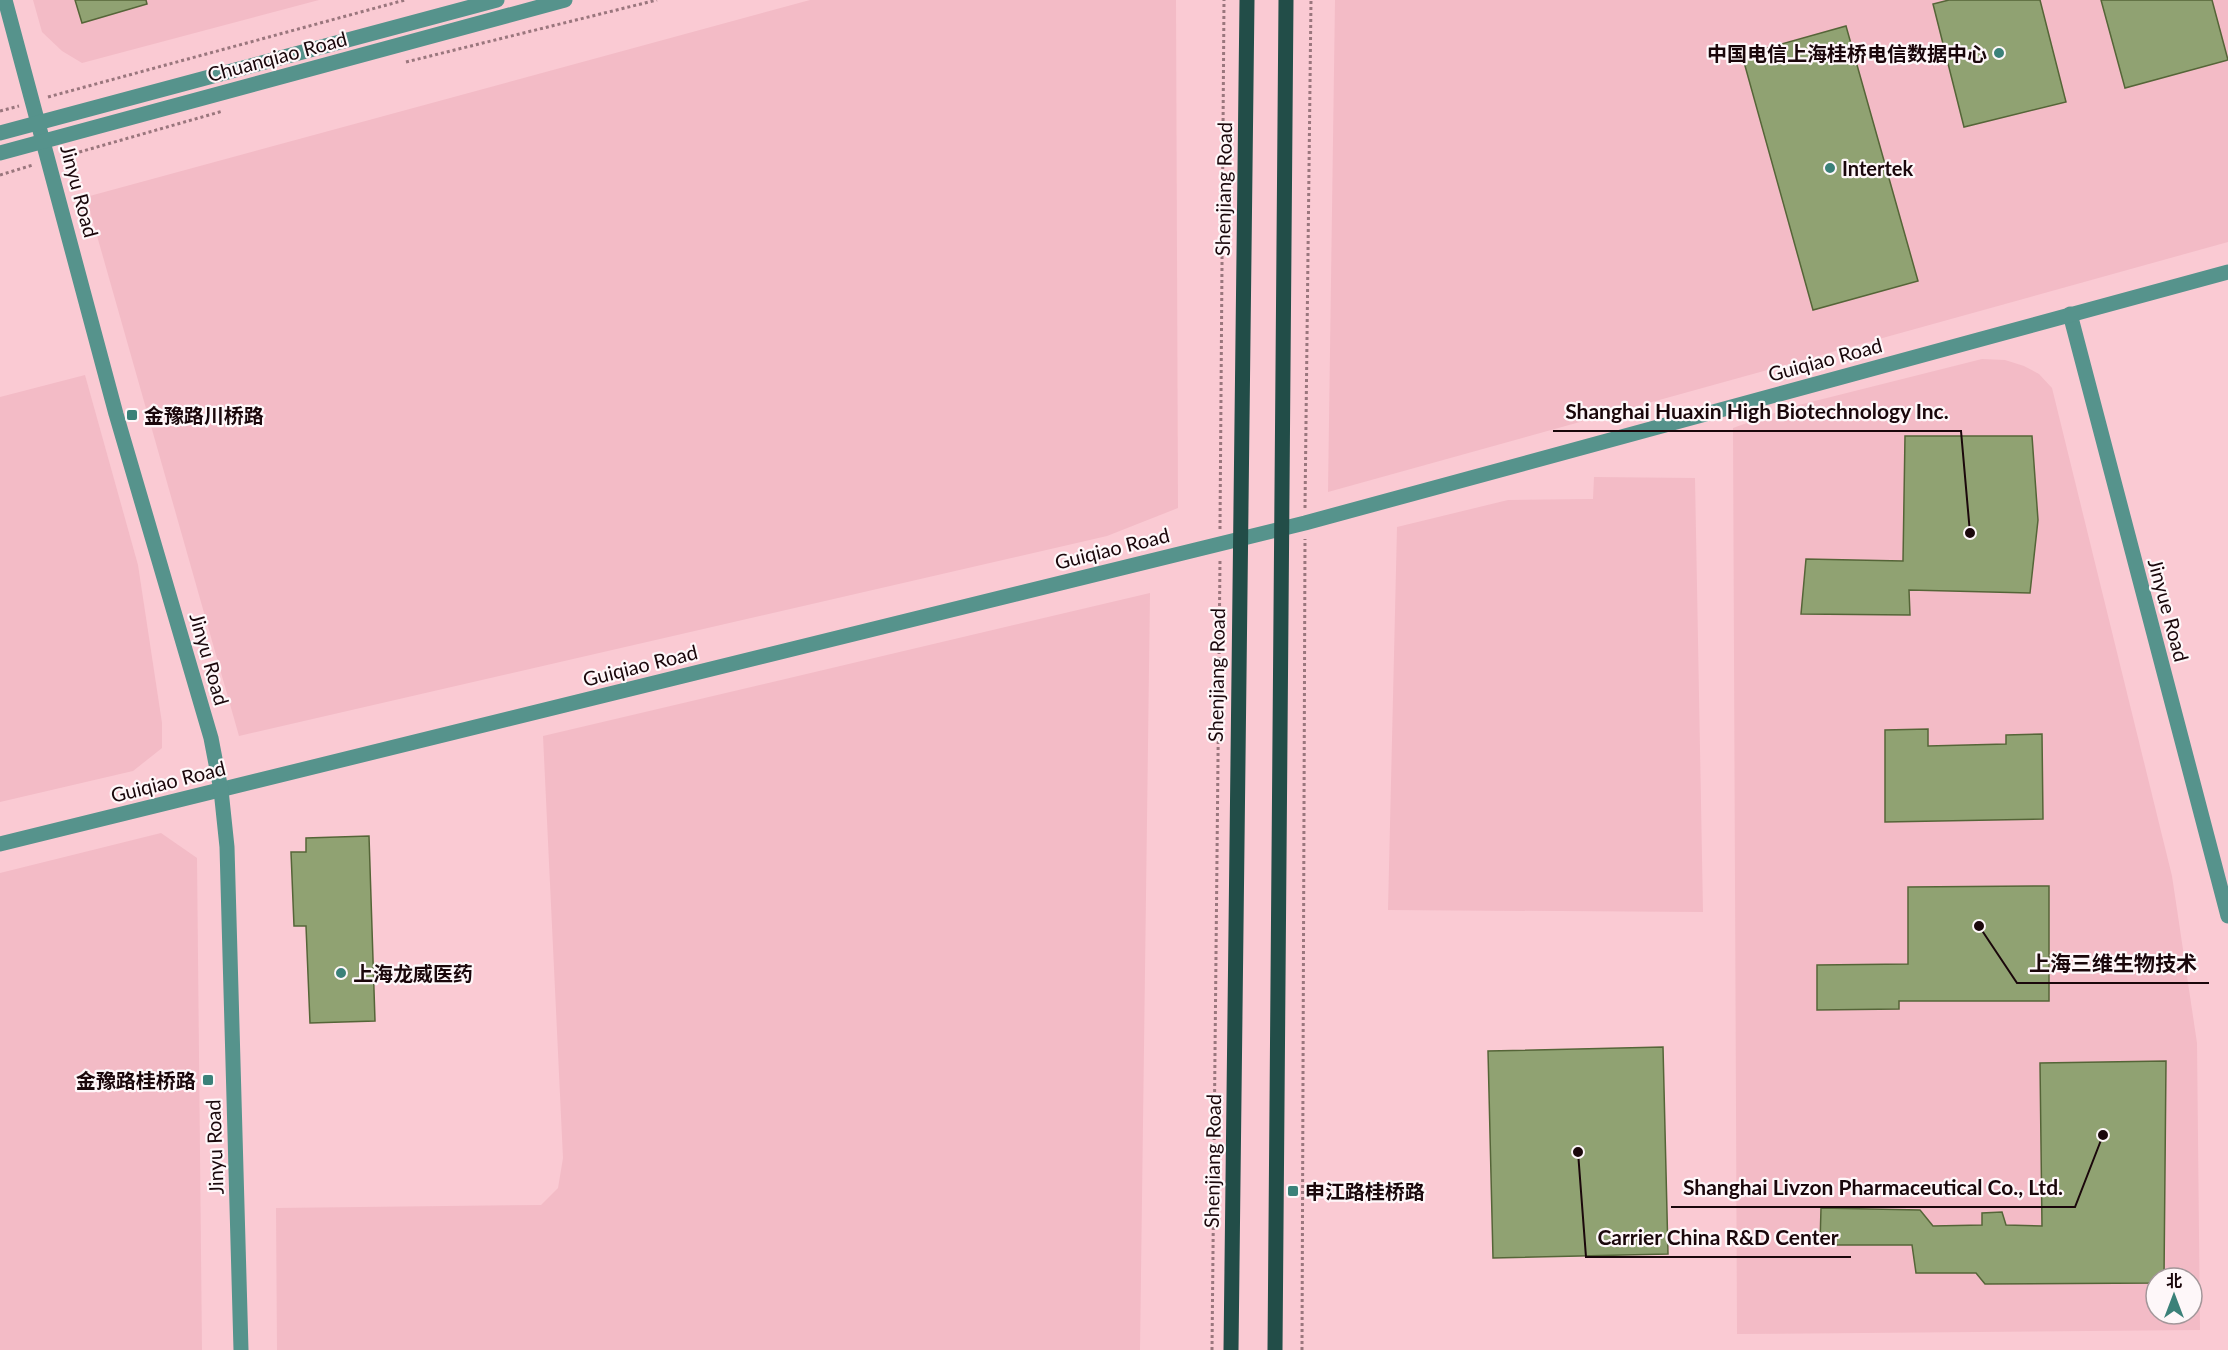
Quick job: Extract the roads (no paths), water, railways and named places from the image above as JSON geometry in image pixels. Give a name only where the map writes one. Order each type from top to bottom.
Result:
[{"type":"main road","name":"Shenjiang Road","points":[[1231,1350],[1247,0]]},
{"type":"main road","points":[[1275,1350],[1286,0]]},
{"type":"street","name":"Jinyu Road","points":[[5,0],[50,160],[116,414],[211,738],[221,790],[227,847],[241,1350]]},
{"type":"street","name":"Chuanqiao Road","points":[[0,133],[497,0]]},
{"type":"street","name":"Chuanqiao Road","points":[[0,153],[565,0]]},
{"type":"street","name":"Guiqiao Road","points":[[0,844],[1305,523],[2228,272]]},
{"type":"street","name":"Jinyue Road","points":[[2070,314],[2228,916]]},
{"type":"place","name":"中国电信上海桂桥电信数据中心","points":[[1999,53]]},
{"type":"place","name":"Intertek","points":[[1830,168]]},
{"type":"place","name":"金豫路川桥路","points":[[132,415]]},
{"type":"place","name":"Shanghai Huaxin High Biotechnology Inc.","points":[[1970,533]]},
{"type":"place","name":"上海三维生物技术","points":[[1979,926]]},
{"type":"place","name":"上海龙威医药","points":[[341,973]]},
{"type":"place","name":"金豫路桂桥路","points":[[208,1080]]},
{"type":"place","name":"Shanghai Livzon Pharmaceutical Co., Ltd.","points":[[2103,1135]]},
{"type":"place","name":"Carrier China R&D Center","points":[[1578,1152]]},
{"type":"place","name":"申江路桂桥路","points":[[1293,1191]]}]
